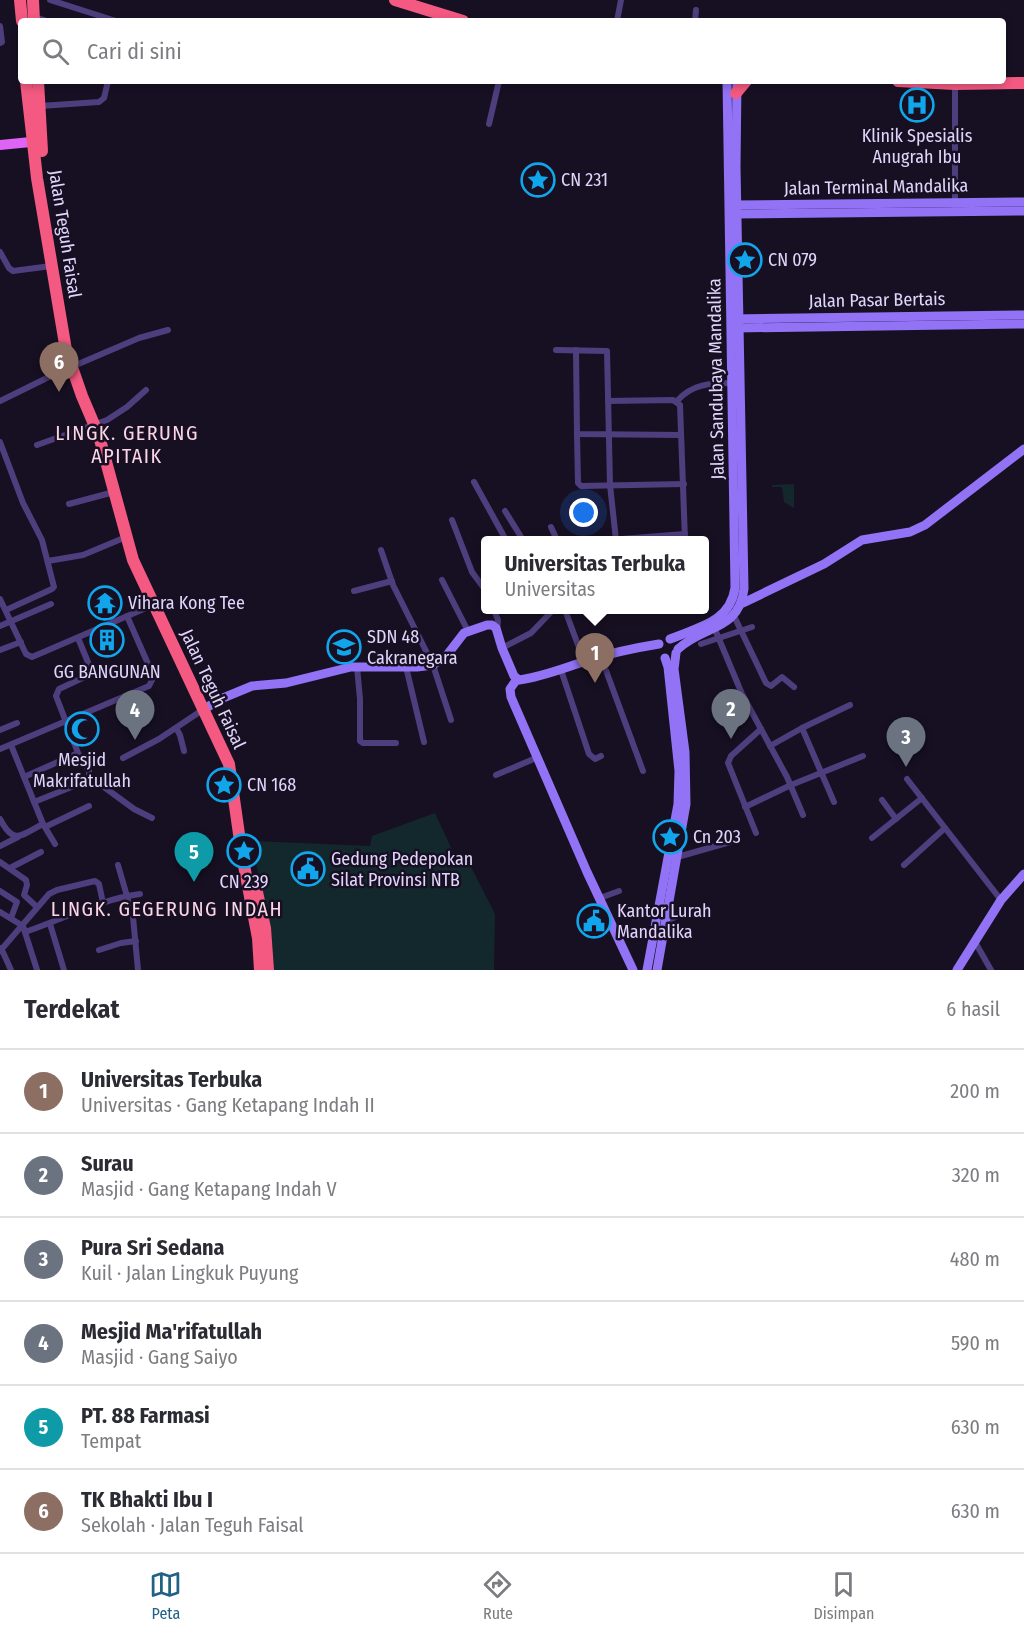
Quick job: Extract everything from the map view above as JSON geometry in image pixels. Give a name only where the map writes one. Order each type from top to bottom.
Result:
[{"type":"highway","points":[[20,0],[22,18]]},
{"type":"highway","points":[[33,0],[34,18]]},
{"type":"highway","points":[[395,0],[453,18]]},
{"type":"highway","points":[[1006,83],[1024,83]]},
{"type":"highway","name":"Jalan Teguh Faisal","points":[[27,84],[74,366]]},
{"type":"highway","name":"Jalan Teguh Faisal","points":[[38,84],[37,141],[51,266],[74,366],[98,423],[143,567],[157,603],[207,707],[228,742],[238,773],[250,863],[265,928],[264,967]]},
{"type":"highway","name":"Jalan Teguh Faisal","points":[[98,423],[133,560],[157,603]]},
{"type":"main road","name":"Jalan Sandubaya Mandalika","points":[[670,639],[717,619],[729,608],[733,600],[740,554],[739,479],[732,383],[735,323],[727,84]]},
{"type":"main road","points":[[733,209],[736,87]]},
{"type":"main road","points":[[0,145],[37,141]]},
{"type":"main road","name":"Jalan Terminal Mandalika","points":[[733,209],[956,207],[1024,202]]},
{"type":"main road","points":[[956,207],[1024,211]]},
{"type":"main road","name":"Jalan Pasar Bertais","points":[[735,323],[1024,315]]},
{"type":"main road","points":[[739,479],[735,323],[1024,324]]},
{"type":"main road","points":[[665,658],[673,656],[689,639],[734,616],[743,603],[824,564],[859,542],[873,537],[910,531],[925,525],[1024,449]]},
{"type":"main road","points":[[740,554],[743,603]]},
{"type":"main road","points":[[207,707],[252,686],[279,684],[338,669],[433,664],[447,655],[460,636],[489,624],[495,627],[501,648],[517,679]]},
{"type":"main road","points":[[517,679],[561,670],[631,648],[659,644],[662,640],[670,639],[677,645],[675,669],[683,729],[687,781],[686,804],[647,970]]},
{"type":"main road","points":[[657,970],[673,883],[672,858],[679,785],[668,667],[665,658],[659,652],[659,644]]},
{"type":"main road","points":[[517,679],[510,689],[511,697],[536,758],[633,970]]},
{"type":"main road","points":[[959,969],[1000,900],[1024,874]]},
{"type":"street","points":[[50,0],[107,18]]},
{"type":"street","points":[[618,18],[621,0]]},
{"type":"street","points":[[695,18],[696,10]]},
{"type":"street","points":[[0,26],[0,43]]},
{"type":"street","points":[[39,106],[97,103],[104,98],[107,84]]},
{"type":"street","points":[[489,124],[498,84]]},
{"type":"street","points":[[955,84],[956,207]]},
{"type":"street","points":[[0,252],[13,271],[51,266]]},
{"type":"street","points":[[0,401],[139,338],[168,330]]},
{"type":"street","points":[[556,350],[607,351],[610,485],[616,536]]},
{"type":"street","points":[[576,350],[579,484],[584,486],[684,484]]},
{"type":"street","points":[[608,401],[676,401],[692,388],[732,383]]},
{"type":"street","points":[[37,445],[98,423],[119,412],[146,390]]},
{"type":"street","points":[[676,401],[681,407],[685,536]]},
{"type":"street","points":[[577,434],[681,435]]},
{"type":"street","points":[[0,442],[23,503],[43,543],[53,589],[6,610]]},
{"type":"street","points":[[474,482],[504,536]]},
{"type":"street","points":[[69,504],[114,492]]},
{"type":"street","points":[[505,511],[521,536]]},
{"type":"street","points":[[452,520],[472,572],[481,584]]},
{"type":"street","points":[[551,527],[555,536]]},
{"type":"street","points":[[48,561],[83,555],[126,537]]},
{"type":"street","points":[[381,550],[392,581],[433,664],[451,720]]},
{"type":"street","points":[[442,580],[468,631]]},
{"type":"street","points":[[354,591],[392,581]]},
{"type":"street","points":[[0,599],[26,654],[34,657],[157,603]]},
{"type":"street","points":[[0,626],[51,604]]},
{"type":"street","points":[[496,614],[497,631]]},
{"type":"street","points":[[501,648],[531,633],[548,614]]},
{"type":"street","points":[[567,614],[584,661]]},
{"type":"street","points":[[0,749],[146,690],[153,678],[152,671],[127,616]]},
{"type":"street","points":[[734,616],[769,686],[782,677],[794,687]]},
{"type":"street","points":[[714,627],[742,694],[791,785],[803,815]]},
{"type":"street","points":[[701,644],[743,633],[752,627]]},
{"type":"street","points":[[34,802],[84,782],[89,776],[89,771],[78,753],[57,700],[57,691],[92,672],[78,638]]},
{"type":"street","points":[[0,650],[21,642]]},
{"type":"street","points":[[601,657],[643,771]]},
{"type":"street","points":[[357,667],[360,741],[363,743],[396,743]]},
{"type":"street","points":[[406,667],[424,742]]},
{"type":"street","points":[[561,670],[590,754],[595,759],[601,756]]},
{"type":"street","points":[[770,746],[850,705]]},
{"type":"street","points":[[123,758],[147,746],[207,707]]},
{"type":"street","points":[[0,730],[17,723]]},
{"type":"street","points":[[176,728],[184,751]]},
{"type":"street","points":[[802,728],[834,802]]},
{"type":"street","points":[[756,833],[728,761],[761,729]]},
{"type":"street","points":[[11,746],[44,825],[55,844]]},
{"type":"street","points":[[24,777],[78,753]]},
{"type":"street","points":[[745,807],[821,772],[863,756]]},
{"type":"street","points":[[496,776],[536,758]]},
{"type":"street","points":[[89,776],[134,809],[152,818]]},
{"type":"street","points":[[907,779],[1000,900]]},
{"type":"street","points":[[872,838],[922,798]]},
{"type":"street","points":[[882,800],[896,819]]},
{"type":"street","points":[[0,846],[20,835],[89,806]]},
{"type":"street","points":[[0,819],[9,834],[20,835]]},
{"type":"street","points":[[904,865],[945,828]]},
{"type":"street","points":[[672,858],[730,842]]},
{"type":"street","points":[[10,868],[41,852]]},
{"type":"street","points":[[0,862],[26,880],[24,895],[37,907]]},
{"type":"street","points":[[118,865],[133,917],[138,970]]},
{"type":"street","points":[[11,970],[1,949],[24,929],[37,907],[49,894],[93,880],[99,884],[103,903]]},
{"type":"street","points":[[0,891],[17,902],[11,918]]},
{"type":"street","points":[[600,898],[619,891]]},
{"type":"street","points":[[24,929],[50,924],[127,895],[140,894]]},
{"type":"street","points":[[0,912],[24,929],[38,970]]},
{"type":"street","points":[[665,922],[685,912]]},
{"type":"street","points":[[50,924],[64,970]]},
{"type":"street","points":[[99,950],[136,941]]},
{"type":"street","points":[[975,942],[991,970]]},
{"type":"green space","points":[[794,484],[794,508],[784,502],[782,487],[772,487],[772,485]]},
{"type":"green space","points":[[435,813],[458,863],[470,865],[495,914],[494,970],[269,970],[269,934],[252,841],[370,846],[372,836]]},
{"type":"place","name":"Klinik Spesialis Anugrah Ibu","points":[[917,105]]},
{"type":"place","name":"CN 231","points":[[538,180]]},
{"type":"place","name":"CN 079","points":[[745,260]]},
{"type":"place","name":"TK Bhakti Ibu I","points":[[59,392]]},
{"type":"place","name":"Vihara Kong Tee","points":[[105,603]]},
{"type":"place","name":"GG BANGUNAN","points":[[107,640]]},
{"type":"place","name":"SDN 48 Cakranegara","points":[[344,647]]},
{"type":"place","name":"Universitas Terbuka","points":[[595,683]]},
{"type":"place","name":"Mesjid Makrifatullah","points":[[82,729]]},
{"type":"place","name":"Surau","points":[[731,739]]},
{"type":"place","name":"Mesjid Ma'rifatullah","points":[[135,740]]},
{"type":"place","name":"Pura Sri Sedana","points":[[906,767]]},
{"type":"place","name":"CN 168","points":[[224,785]]},
{"type":"place","name":"Cn 203","points":[[670,837]]},
{"type":"place","name":"CN 239","points":[[244,851]]},
{"type":"place","name":"Gedung Pedepokan Silat Provinsi NTB","points":[[308,869]]},
{"type":"place","name":"PT. 88 Farmasi","points":[[194,882]]},
{"type":"place","name":"Kantor Lurah Mandalika","points":[[594,921]]},
{"type":"district","name":"LINGK. GERUNG APITAIK","points":[[127,444]]},
{"type":"district","name":"LINGK. GEGERUNG INDAH","points":[[167,909]]}]
